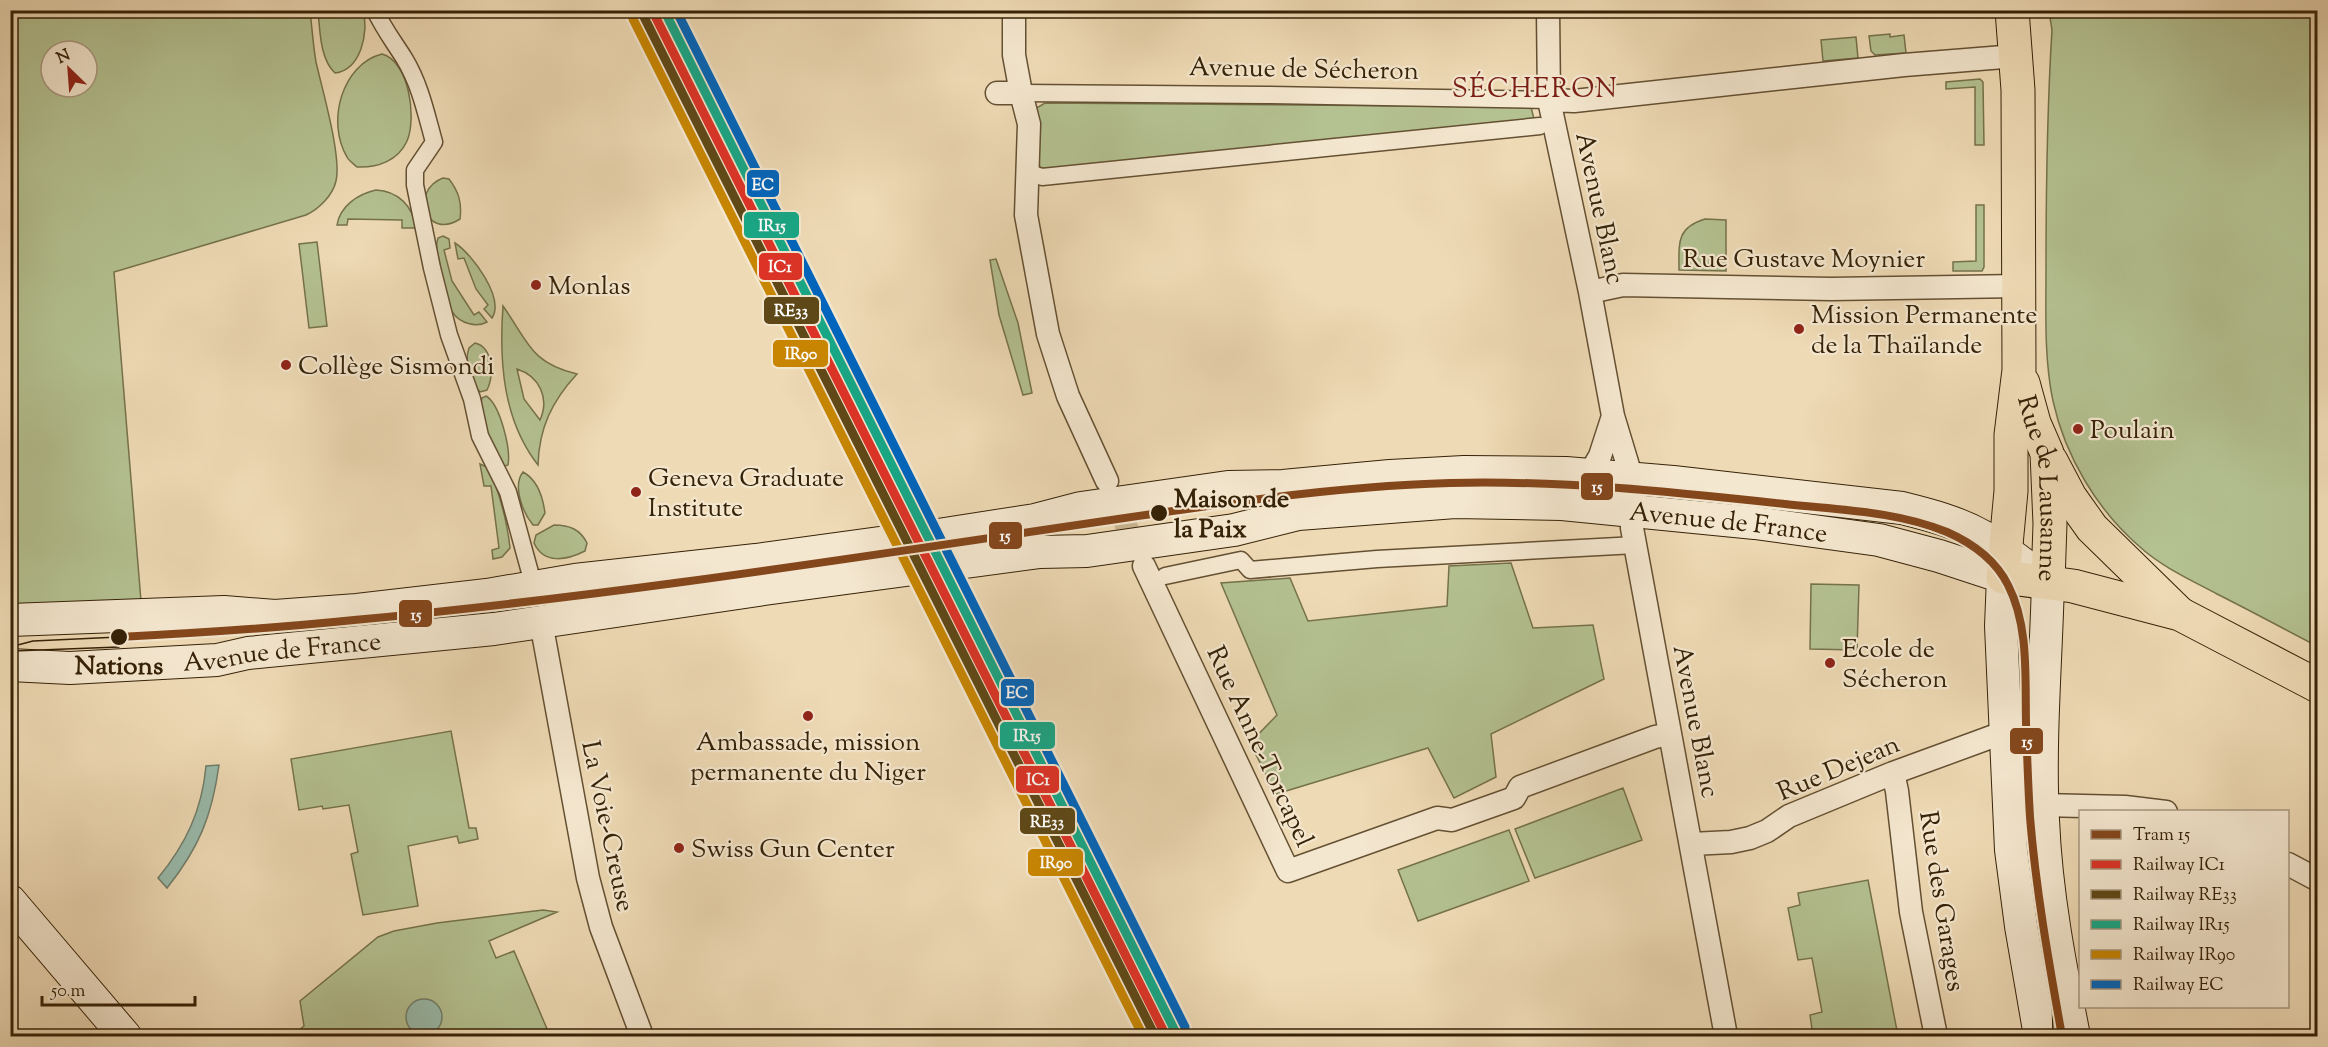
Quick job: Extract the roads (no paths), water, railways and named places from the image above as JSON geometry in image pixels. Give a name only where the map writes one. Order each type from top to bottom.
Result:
[{"type":"main road","name":"Rue de Lausanne","points":[[2014,33],[2019,370],[2011,435],[2011,491],[2001,626],[2011,850],[2040,1036]]},
{"type":"main road","name":"Rue de Lausanne","points":[[2019,370],[2034,423],[2047,453],[2050,524],[2042,805],[2050,904],[2074,1036]]},
{"type":"main road","points":[[2047,453],[2071,499],[2092,528],[2180,614]]},
{"type":"main road","name":"Avenue de France","points":[[10,665],[70,668],[217,660],[248,653],[494,629],[541,622],[760,574],[1035,520],[1081,508],[1228,487],[1283,486],[1464,472],[1566,473],[1586,480],[1629,478],[1902,508],[1935,516],[1969,529],[2005,565]]},
{"type":"main road","name":"Avenue de France","points":[[10,620],[224,612],[275,616],[463,598],[654,570],[760,574],[1040,552],[1087,551],[1234,530],[1298,514],[1455,502],[1540,502],[1755,524],[1879,540],[1938,555],[2005,565],[2048,582],[2073,586],[2180,614],[2318,686]]},
{"type":"main road","points":[[534,587],[541,622]]},
{"type":"main road","points":[[10,901],[125,1036]]},
{"type":"street","points":[[375,10],[421,93],[434,142],[415,170],[415,185],[432,268],[449,335],[472,399],[480,436],[508,492],[534,587]]},
{"type":"street","points":[[1014,10],[1014,55],[1029,124],[1026,215],[1048,334],[1068,396],[1107,481]]},
{"type":"street","name":"Avenue Blanc","points":[[1548,10],[1549,100],[1590,292],[1613,416],[1626,458],[1636,545],[1726,1036]]},
{"type":"street","name":"Avenue de Sécheron","points":[[1021,93],[1265,94],[1574,101],[1904,65],[2014,33]]},
{"type":"street","points":[[997,93],[1021,93]]},
{"type":"street","points":[[1027,172],[1042,177],[1540,126]]},
{"type":"street","name":"Rue Gustave Moynier","points":[[1590,292],[1623,285],[1831,289],[2019,286]]},
{"type":"street","name":"Avenue Blanc","points":[[1586,480],[1605,446],[1613,416]]},
{"type":"street","name":"Avenue de France","points":[[1165,576],[1241,560],[1250,570],[1377,559],[1636,545]]},
{"type":"street","name":"Rue Anne-Torcapel","points":[[1144,566],[1288,871],[1437,818],[1452,820],[1514,798],[1520,787],[1655,737],[1670,734]]},
{"type":"street","name":"La Voie-Creuse","points":[[541,622],[588,878],[602,927],[642,1036]]},
{"type":"street","name":"Rue Dejean","points":[[1692,844],[1731,842],[1750,838],[1767,831],[1789,816],[1893,773],[2005,732]]},
{"type":"street","name":"Rue des Garages","points":[[1893,773],[1911,912],[1936,1036]]},
{"type":"street","points":[[2042,805],[2100,805],[2147,810]]},
{"type":"street","points":[[2289,865],[2318,880]]},
{"type":"tunnel","points":[[1111,491],[1140,557]]},
{"type":"tram line","name":"15","points":[[119,637],[325,623],[464,609],[792,567],[1229,503],[1395,486],[1450,483],[1534,483],[1701,495],[1888,515],[1928,525],[1965,541],[1996,567],[2015,601],[2023,634],[2028,781],[2033,845],[2043,927],[2062,1036]]},
{"type":"tram line","points":[[10,647],[33,641],[119,637]]},
{"type":"tram line","points":[[13,651],[119,647]]},
{"type":"tram line","points":[[2052,983],[2053,1036]]},
{"type":"rail line","name":"IC1","points":[[652,10],[1166,1036]]},
{"type":"rail line","name":"IR15","points":[[664,10],[1175,1031]]},
{"type":"rail line","name":"EC","points":[[676,10],[1185,1027]]},
{"type":"rail line","name":"RE33","points":[[643,15],[1155,1036]]},
{"type":"rail line","name":"IR90","points":[[633,19],[1143,1036]]},
{"type":"place","name":"Monlas","points":[[536,285]]},
{"type":"place","name":"Mission Permanente de la Thaïlande","points":[[1799,329]]},
{"type":"place","name":"Collège Sismondi","points":[[286,365]]},
{"type":"place","name":"Poulain","points":[[2078,429]]},
{"type":"place","name":"Geneva Graduate Institute","points":[[636,492]]},
{"type":"place","name":"Maison de la Paix","points":[[1159,513]]},
{"type":"place","name":"Nations","points":[[119,637]]},
{"type":"place","name":"Ecole de Sécheron","points":[[1830,663]]},
{"type":"place","name":"Ambassade, mission permanente du Niger","points":[[808,716]]},
{"type":"place","name":"Swiss Gun Center","points":[[679,848]]},
{"type":"district","name":"SÉCHERON","points":[[1535,88]]}]
